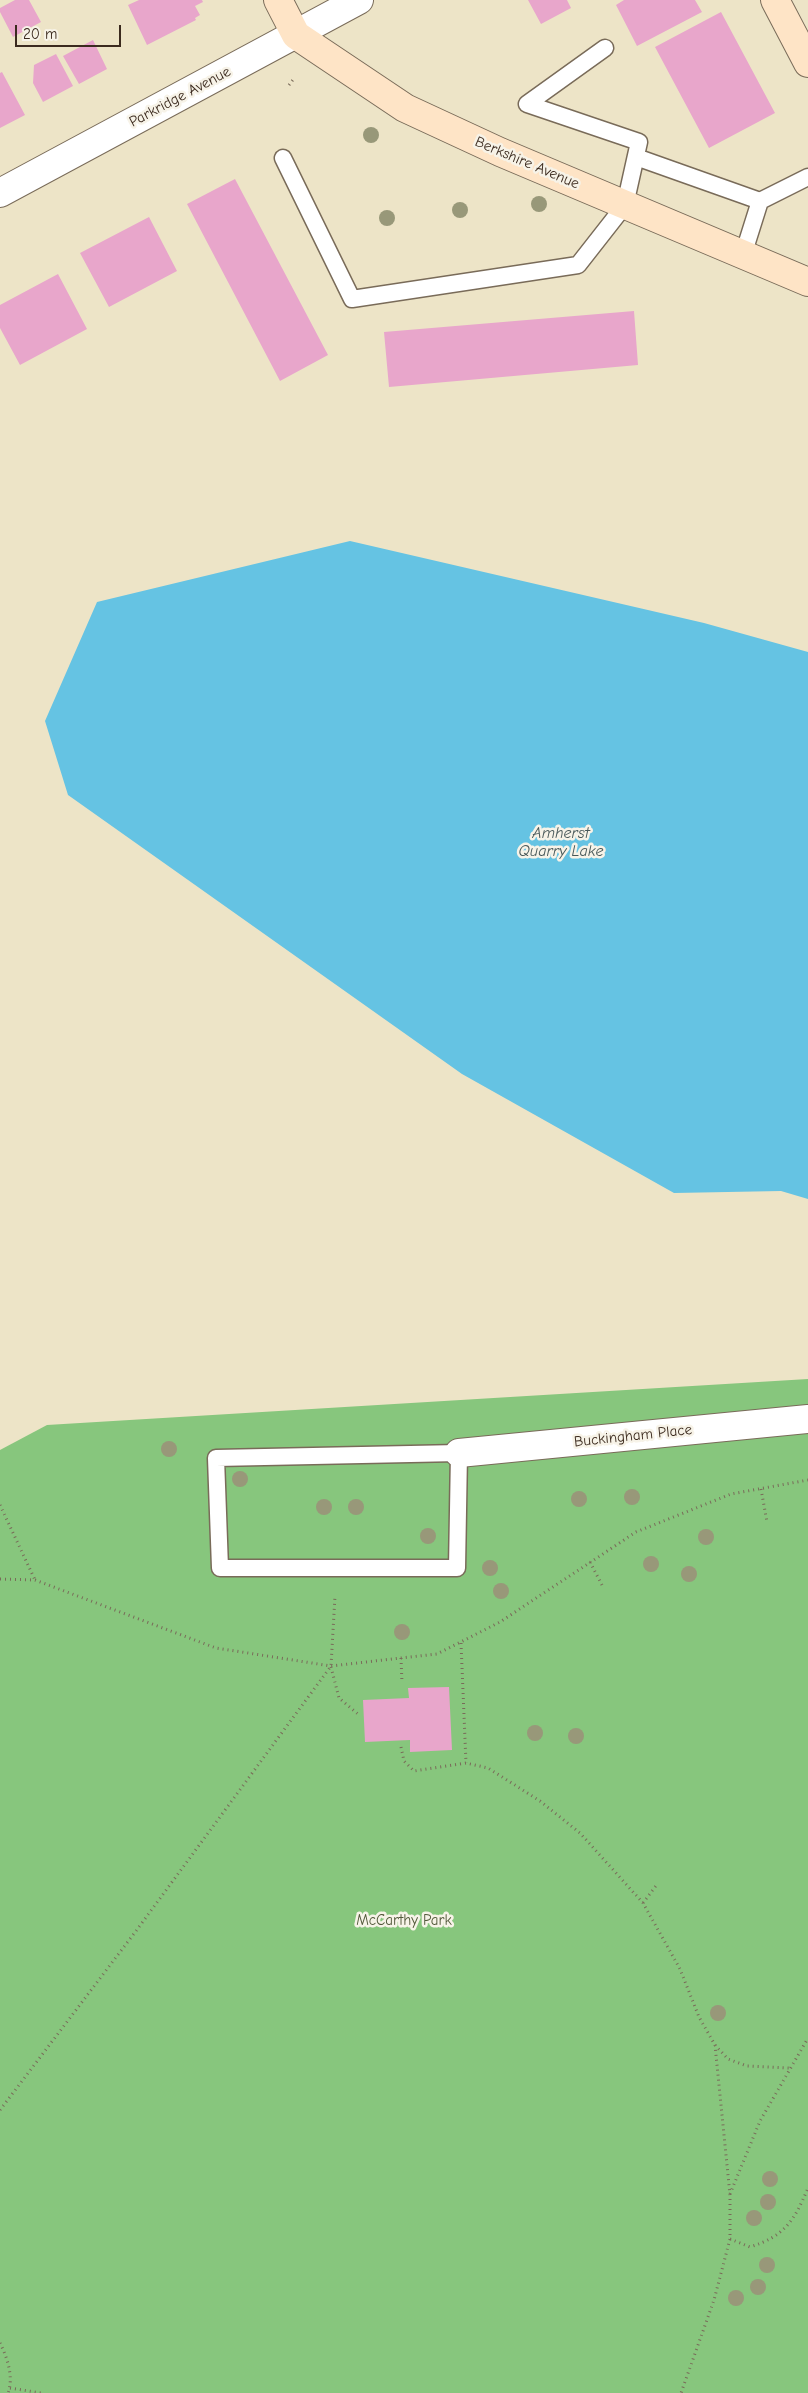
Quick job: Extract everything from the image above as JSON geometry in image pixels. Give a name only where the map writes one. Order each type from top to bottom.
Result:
[{"type":"street","name":"Berkshire Avenue","points":[[278,0],[296,35],[405,108],[500,152],[808,282]]},
{"type":"street","name":"Parkridge Avenue","points":[[0,193],[359,0]]},
{"type":"street","points":[[775,0],[808,63]]},
{"type":"street","name":"Buckingham Place","points":[[459,1453],[808,1419]]},
{"type":"lane","points":[[283,158],[352,299],[578,265],[625,205],[639,142],[527,104],[605,48]]},
{"type":"lane","points":[[636,157],[760,201],[808,178]]},
{"type":"lane","points":[[743,255],[760,201]]},
{"type":"lane","points":[[459,1453],[457,1568],[220,1568],[216,1458],[459,1453]]},
{"type":"path","points":[[289,85],[295,78]]},
{"type":"path","points":[[761,1488],[768,1522]]},
{"type":"path","points":[[0,1505],[2,1516],[35,1580]]},
{"type":"path","points":[[590,1562],[602,1585]]},
{"type":"path","points":[[335,1610],[330,1666],[339,1698],[358,1714]]},
{"type":"path","points":[[461,1643],[466,1763]]},
{"type":"path","points":[[401,1658],[402,1684]]},
{"type":"path","points":[[0,2110],[136,1931],[330,1666]]},
{"type":"path","points":[[401,1747],[404,1761],[414,1771],[466,1763],[488,1768],[540,1802],[580,1833],[642,1903],[680,1970],[699,2017],[715,2044],[728,2059],[747,2066],[789,2068]]},
{"type":"path","points":[[642,1903],[658,1883]]},
{"type":"path","points":[[730,2195],[760,2121],[808,2038]]},
{"type":"path","points":[[680,2393],[714,2300],[730,2238],[730,2195],[715,2044]]},
{"type":"path","points":[[730,2238],[750,2247],[766,2242],[782,2232],[800,2207],[808,2188]]},
{"type":"path","points":[[0,2343],[8,2360],[10,2388],[8,2393]]},
{"type":"path","points":[[10,2388],[41,2393]]},
{"type":"green space","name":"McCarthy Park","points":[[808,1379],[808,2393],[0,2393],[0,1450],[47,1425]]},
{"type":"water","name":"Amherst Quarry Lake","points":[[350,541],[704,623],[808,652],[808,1199],[781,1191],[674,1193],[462,1074],[68,795],[45,721],[97,602]]},
{"type":"building","points":[[15,0],[29,0],[41,22],[13,37],[0,12],[0,8]]},
{"type":"building","points":[[139,0],[202,0],[203,2],[195,6],[200,15],[195,18],[196,20],[147,45],[128,5]]},
{"type":"building","points":[[528,0],[567,0],[571,8],[541,24]]},
{"type":"building","points":[[624,0],[695,0],[702,12],[637,46],[616,5]]},
{"type":"building","points":[[721,12],[775,113],[709,148],[655,47]]},
{"type":"building","points":[[93,40],[107,69],[79,84],[63,56]]},
{"type":"building","points":[[56,54],[73,86],[43,102],[33,83],[34,65]]},
{"type":"building","points":[[2,72],[25,115],[0,128],[0,73]]},
{"type":"building","points":[[235,179],[328,355],[280,381],[187,204]]},
{"type":"building","points":[[149,217],[177,271],[109,307],[80,253]]},
{"type":"building","points":[[58,274],[87,329],[20,365],[0,328],[0,305]]},
{"type":"building","points":[[634,311],[638,365],[389,387],[384,332]]},
{"type":"building","points":[[449,1687],[452,1750],[410,1752],[410,1740],[365,1742],[363,1700],[409,1698],[408,1688]]}]
